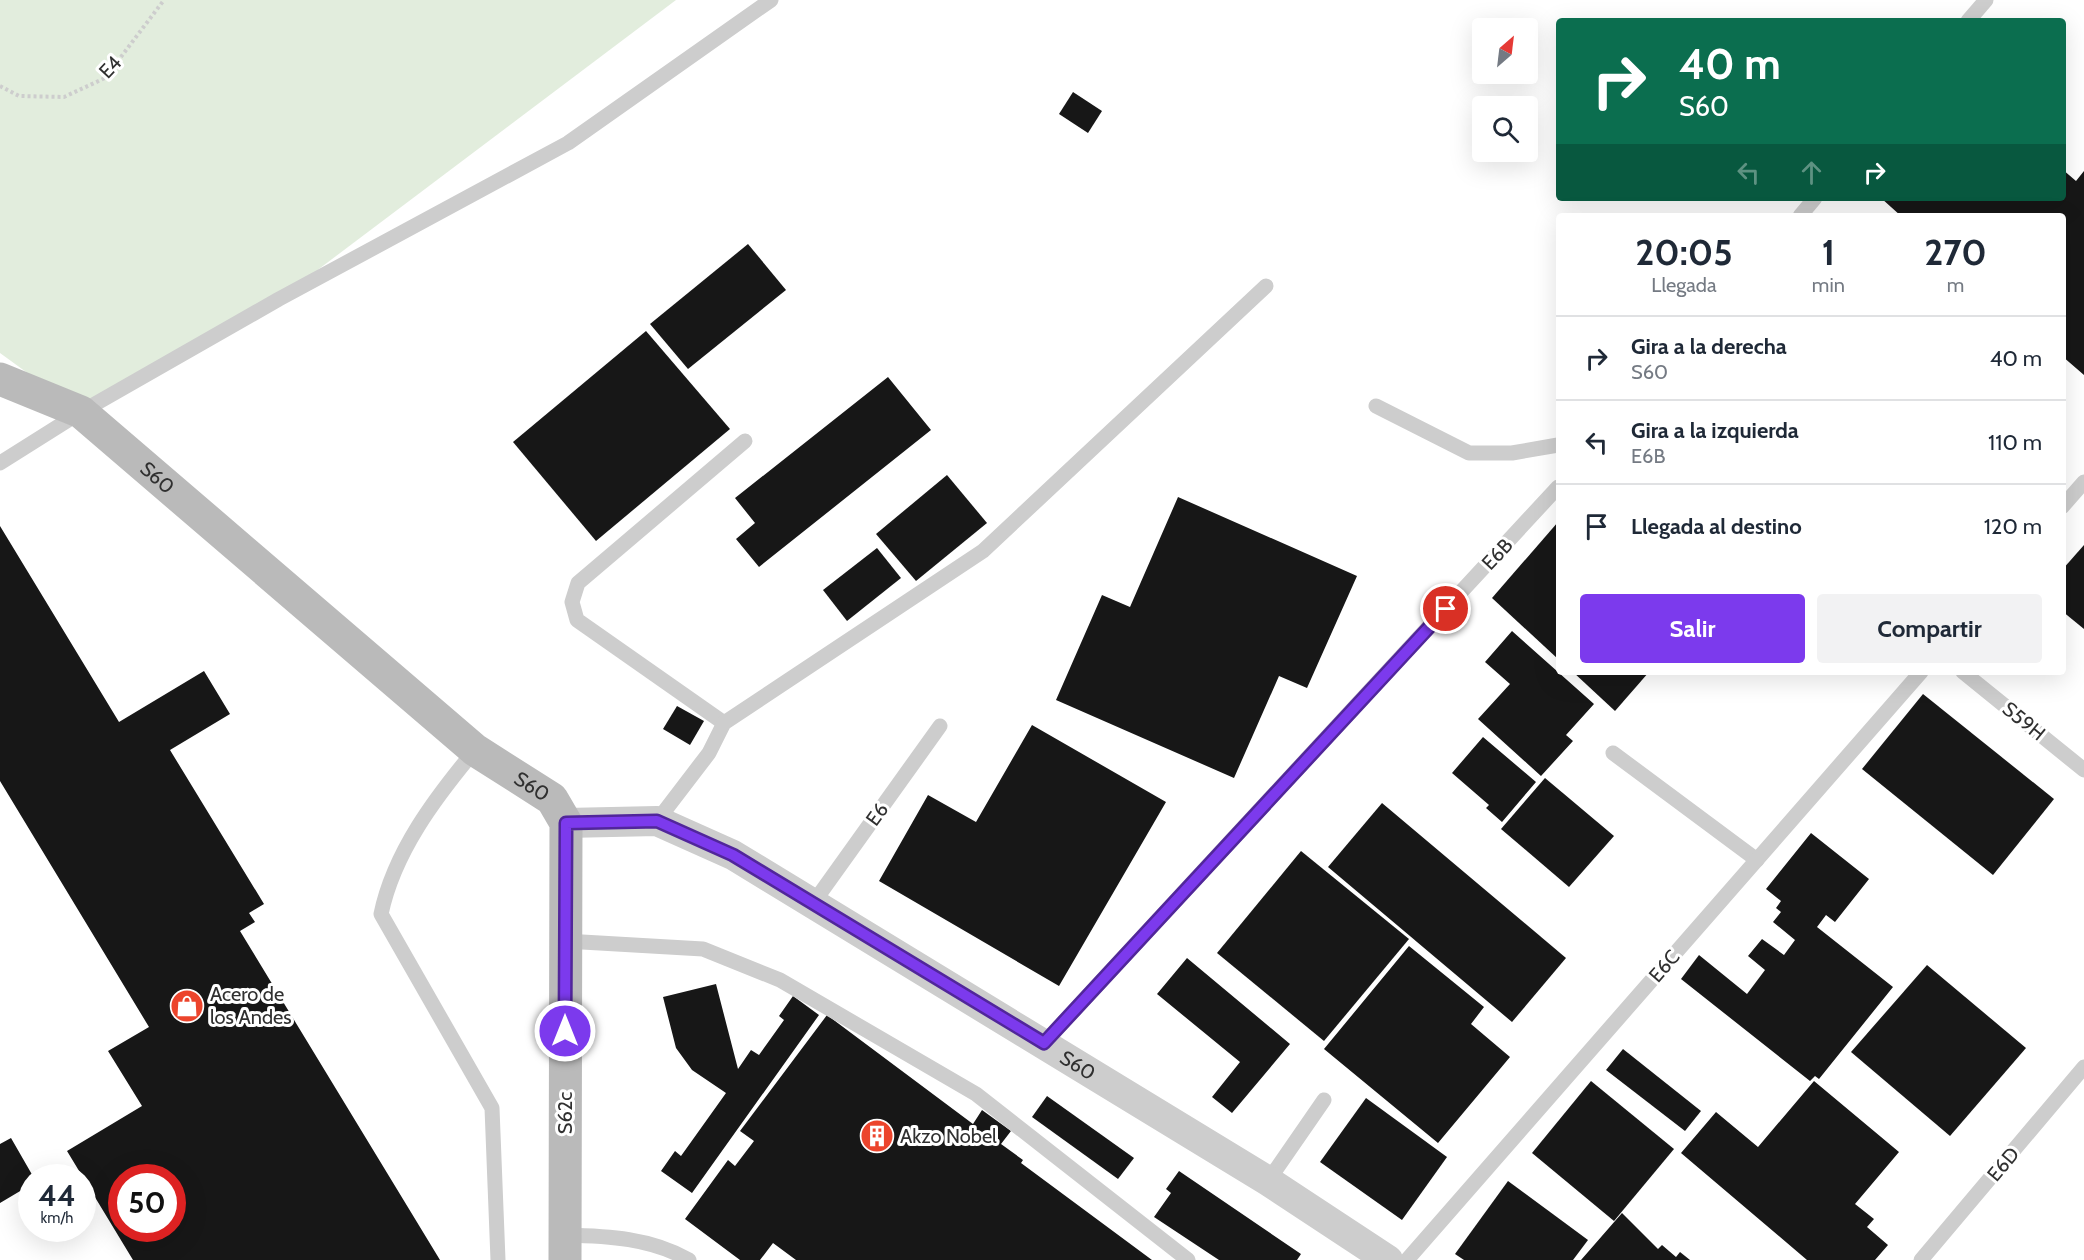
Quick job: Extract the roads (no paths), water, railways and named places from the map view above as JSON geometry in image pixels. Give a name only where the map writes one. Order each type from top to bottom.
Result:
[{"type":"main road","name":"S60","points":[[0,379],[81,412],[475,750],[552,799],[566,823]]},
{"type":"main road","name":"S62c","points":[[565,1247],[566,823]]},
{"type":"street","name":"S60","points":[[566,823],[657,821],[733,855],[1268,1181],[1388,1260]]},
{"type":"lane","points":[[0,463],[81,412],[279,299],[568,143],[771,0]]},
{"type":"lane","points":[[1971,18],[1986,0]]},
{"type":"lane","points":[[1802,213],[1812,201]]},
{"type":"lane","points":[[657,821],[709,753],[724,723],[983,551],[1266,286]]},
{"type":"lane","points":[[1376,406],[1469,453],[1512,453],[1556,445]]},
{"type":"lane","points":[[724,723],[577,620],[572,602],[578,584],[745,441]]},
{"type":"lane","points":[[2066,502],[2084,482]]},
{"type":"lane","name":"E6B","points":[[1044,1043],[1556,489]]},
{"type":"lane","name":"E6C","points":[[1407,1260],[1918,675]]},
{"type":"lane","name":"S59H","points":[[1967,675],[2084,770]]},
{"type":"lane","name":"E6","points":[[813,902],[940,726]]},
{"type":"lane","points":[[475,750],[429,806],[386,890],[381,914],[492,1108],[498,1260]]},
{"type":"lane","points":[[1613,753],[1757,860]]},
{"type":"lane","points":[[566,941],[703,949],[780,980],[976,1095],[1188,1260]]},
{"type":"lane","name":"E6D","points":[[1921,1260],[2084,1067]]},
{"type":"lane","points":[[1268,1181],[1324,1100]]},
{"type":"lane","points":[[565,1247],[604,1236],[665,1246],[689,1260]]},
{"type":"place","name":"Acero de los Andes","points":[[187,1006]]},
{"type":"place","name":"Akzo Nobel","points":[[877,1136]]}]
